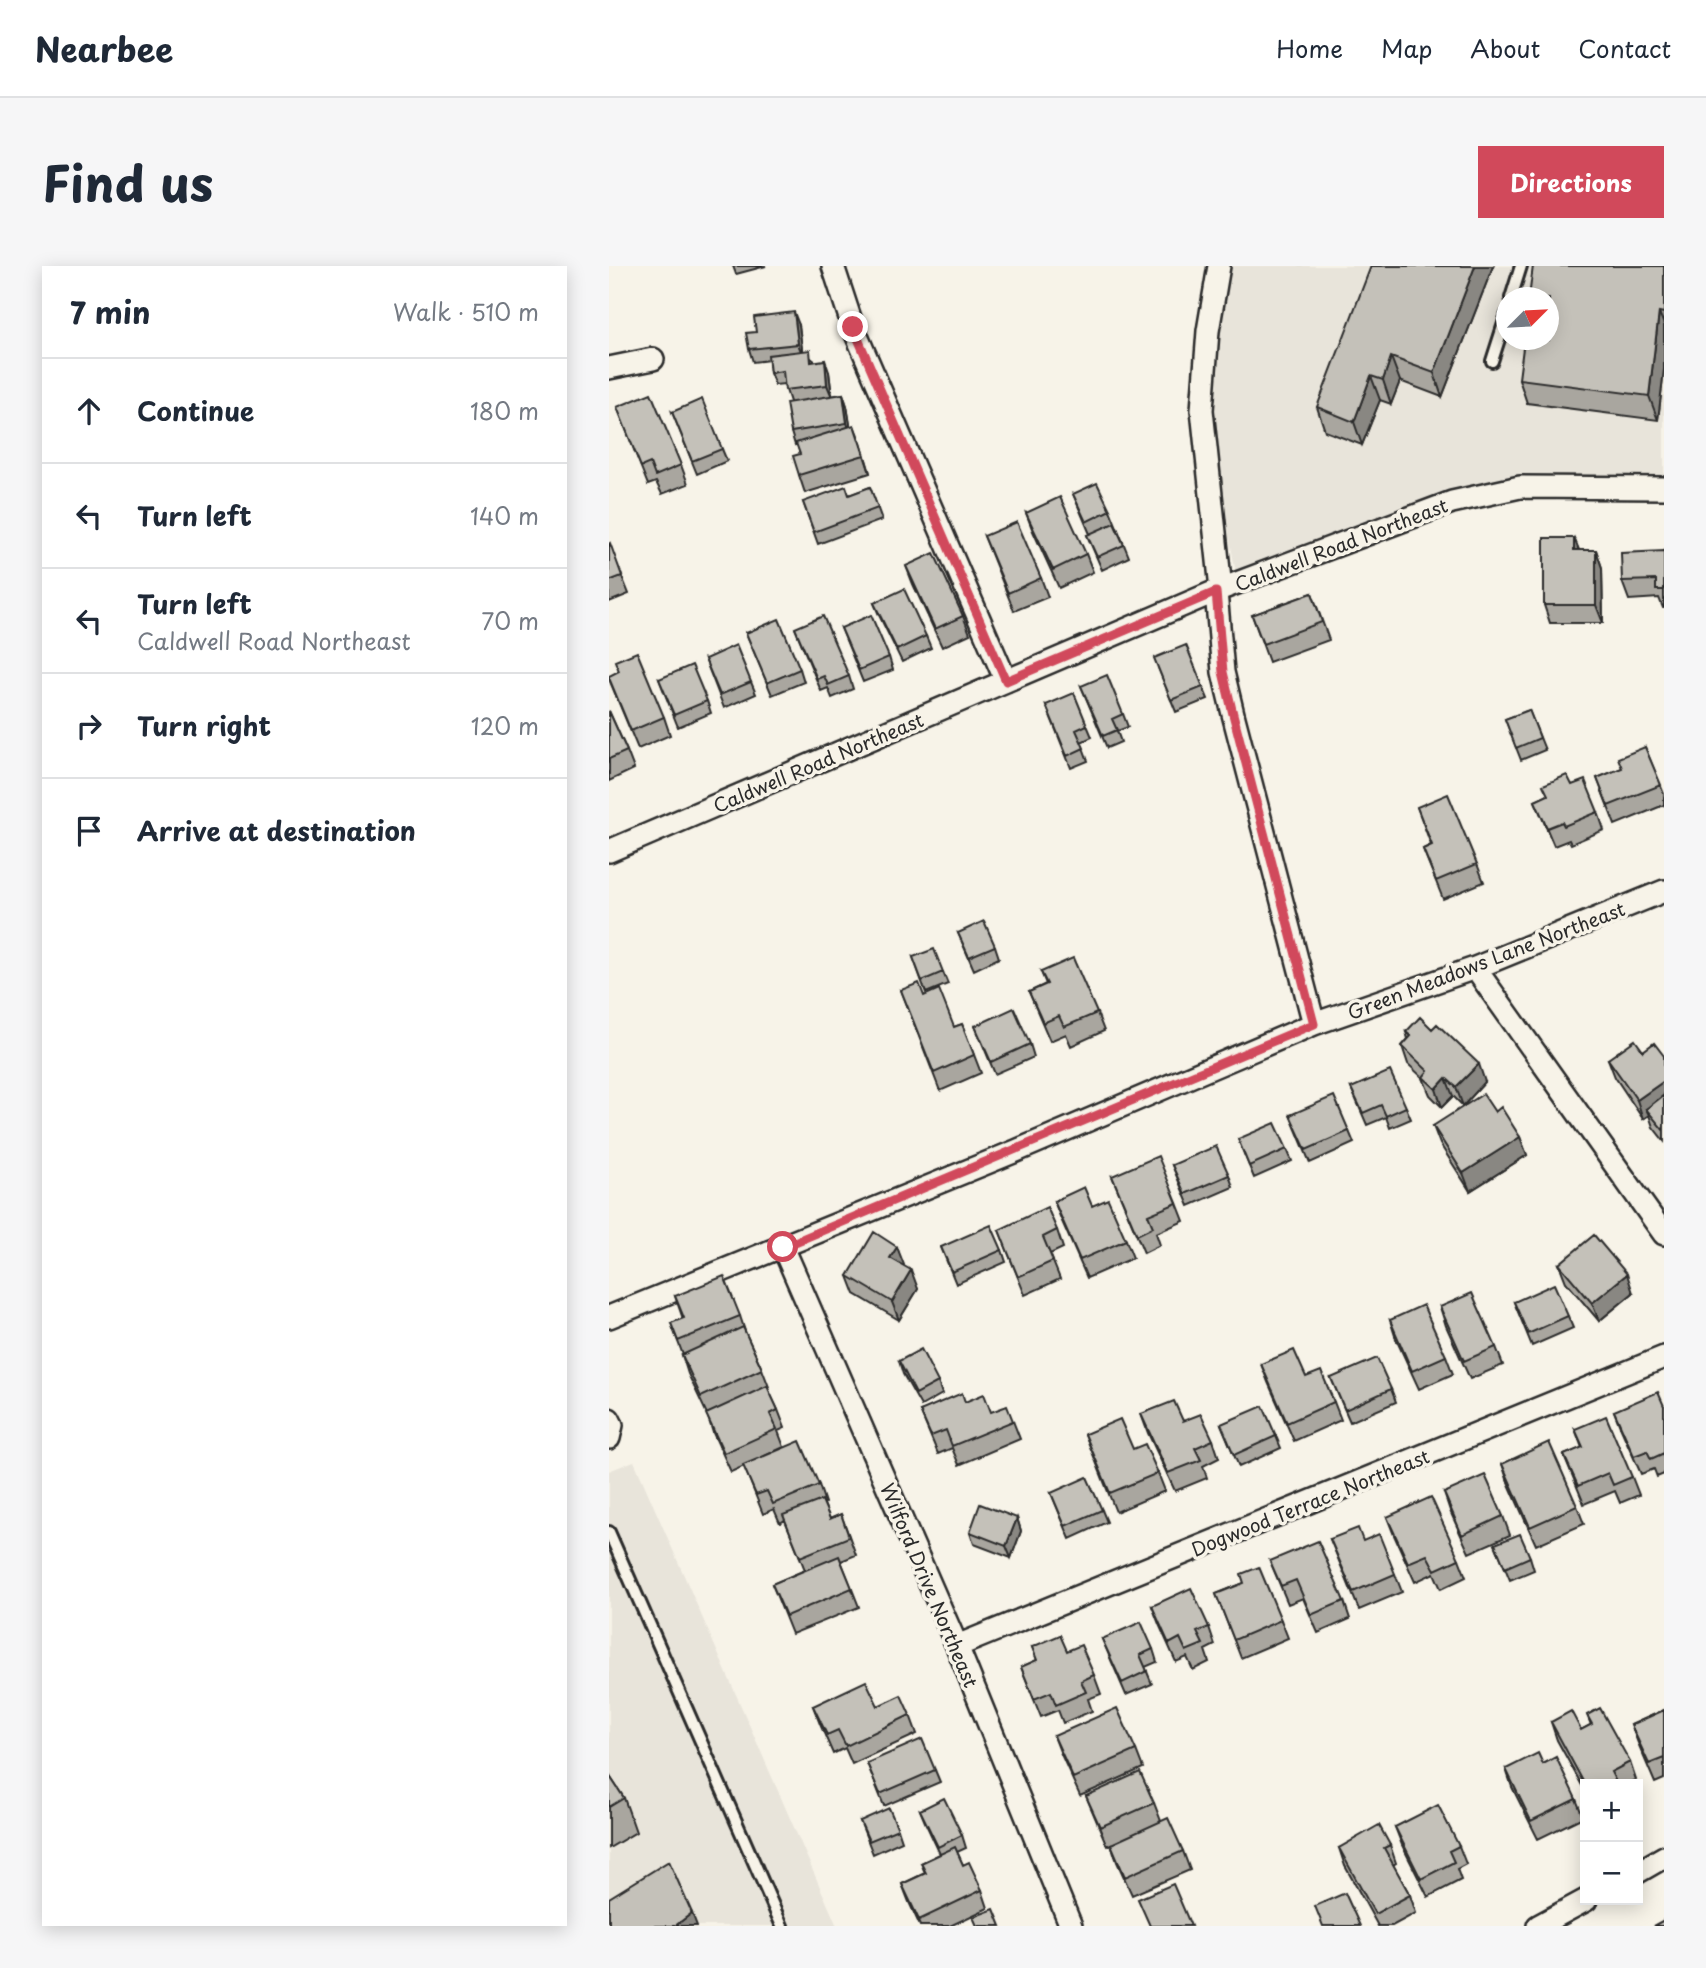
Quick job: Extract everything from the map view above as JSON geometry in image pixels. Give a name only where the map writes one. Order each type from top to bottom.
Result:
[{"type":"street","points":[[833,266],[853,327],[1006,681]]},
{"type":"street","points":[[1219,266],[1208,331],[1202,410],[1219,591],[1223,672],[1314,1024]]},
{"type":"street","points":[[609,368],[653,359]]},
{"type":"street","name":"Caldwell Road Northeast","points":[[609,851],[1219,591],[1465,499],[1520,487],[1664,488]]},
{"type":"street","name":"Green Meadows Lane Northeast","points":[[609,1317],[783,1247],[1314,1024],[1475,968],[1664,891]]},
{"type":"street","points":[[1475,968],[1664,1234]]},
{"type":"street","name":"Wilford Drive Northeast","points":[[783,1247],[957,1646],[1071,1926]]},
{"type":"street","name":"Dogwood Terrace Northeast","points":[[957,1646],[1664,1357]]},
{"type":"street","points":[[609,1419],[609,1438]]},
{"type":"street","points":[[1643,1868],[1664,1857]]},
{"type":"street","points":[[1538,1926],[1580,1903]]},
{"type":"lane","points":[[1514,287],[1521,266]]},
{"type":"lane","points":[[1492,361],[1496,348]]},
{"type":"lane","points":[[609,1532],[782,1926]]},
{"type":"shaded area","points":[[1213,266],[1664,266],[1664,484],[1517,478],[1237,578],[1198,375]]},
{"type":"shaded area","points":[[634,1461],[837,1926],[609,1926],[609,1471]]},
{"type":"building","points":[[1371,266],[1475,266],[1434,373],[1391,357],[1383,380],[1371,376],[1354,422],[1317,407]]},
{"type":"building","points":[[1533,266],[1664,266],[1664,313],[1659,312],[1649,396],[1519,379],[1523,350],[1559,350],[1559,287],[1530,287]]},
{"type":"building","points":[[794,312],[798,344],[749,349],[746,333],[756,332],[754,317]]},
{"type":"building","points":[[810,350],[811,362],[825,360],[827,385],[785,390],[783,371],[770,373],[768,355]]},
{"type":"building","points":[[651,393],[681,465],[655,476],[650,463],[641,467],[617,407]]},
{"type":"building","points":[[843,394],[847,423],[791,432],[786,403]]},
{"type":"building","points":[[702,399],[722,449],[692,461],[672,412]]},
{"type":"building","points":[[854,425],[864,455],[799,475],[793,456],[800,454],[796,443]]},
{"type":"building","points":[[1097,483],[1110,510],[1086,522],[1073,494]]},
{"type":"building","points":[[846,486],[849,495],[870,487],[878,508],[814,532],[803,502]]},
{"type":"building","points":[[1060,497],[1086,554],[1053,570],[1026,513]]},
{"type":"building","points":[[1017,522],[1041,578],[1008,593],[984,536]]},
{"type":"building","points":[[1114,523],[1124,545],[1097,557],[1087,535]]},
{"type":"building","points":[[1544,538],[1574,538],[1574,550],[1596,550],[1596,605],[1544,605]]},
{"type":"building","points":[[609,544],[622,576],[609,581]]},
{"type":"building","points":[[1664,551],[1664,590],[1656,590],[1656,580],[1622,581],[1621,553]]},
{"type":"building","points":[[934,553],[963,616],[935,629],[906,566]]},
{"type":"building","points":[[904,589],[926,636],[897,650],[874,603]]},
{"type":"building","points":[[1312,593],[1322,622],[1263,644],[1252,615]]},
{"type":"building","points":[[871,615],[889,657],[859,670],[841,628]]},
{"type":"building","points":[[823,616],[849,676],[828,685],[824,676],[817,679],[795,628]]},
{"type":"building","points":[[779,619],[800,669],[767,683],[746,633]]},
{"type":"building","points":[[736,645],[751,682],[720,695],[705,659]]},
{"type":"building","points":[[1186,645],[1203,687],[1171,700],[1154,658]]},
{"type":"building","points":[[637,652],[664,717],[631,731],[609,676],[619,671],[615,661]]},
{"type":"building","points":[[692,665],[707,701],[674,715],[659,679]]},
{"type":"building","points":[[1107,675],[1123,714],[1112,719],[1117,730],[1103,736],[1081,686]]},
{"type":"building","points":[[1074,693],[1087,725],[1076,730],[1084,748],[1067,756],[1046,705]]},
{"type":"building","points":[[1529,710],[1540,738],[1516,748],[1505,719]]},
{"type":"building","points":[[609,711],[627,751],[609,759]]},
{"type":"building","points":[[1645,747],[1661,785],[1608,806],[1597,778],[1622,768],[1618,758]]},
{"type":"building","points":[[1567,775],[1572,785],[1585,780],[1598,812],[1564,826],[1562,822],[1547,828],[1535,801],[1548,795],[1543,785]]},
{"type":"building","points":[[1448,794],[1477,864],[1436,881],[1423,849],[1432,845],[1417,807]]},
{"type":"building","points":[[984,921],[995,946],[969,957],[958,933]]},
{"type":"building","points":[[934,949],[943,972],[922,981],[913,957]]},
{"type":"building","points":[[1073,958],[1097,1013],[1064,1027],[1059,1016],[1043,1023],[1029,992],[1047,984],[1041,972]]},
{"type":"building","points":[[919,983],[924,996],[939,989],[954,1027],[962,1024],[974,1055],[934,1073],[901,990]]},
{"type":"building","points":[[1014,1008],[1030,1044],[991,1062],[975,1026]]},
{"type":"building","points":[[1420,1017],[1432,1029],[1437,1024],[1479,1064],[1456,1087],[1446,1078],[1436,1089],[1423,1077],[1428,1071],[1402,1046],[1411,1036],[1406,1032]]},
{"type":"building","points":[[1635,1040],[1643,1051],[1654,1043],[1664,1056],[1664,1081],[1637,1100],[1608,1059]]},
{"type":"building","points":[[1390,1071],[1406,1107],[1386,1116],[1381,1105],[1363,1113],[1351,1088]]},
{"type":"building","points":[[1483,1094],[1495,1112],[1501,1107],[1520,1137],[1463,1173],[1433,1126]]},
{"type":"building","points":[[1664,1095],[1664,1131],[1646,1109]]},
{"type":"building","points":[[1334,1096],[1349,1131],[1306,1150],[1290,1115]]},
{"type":"building","points":[[1275,1123],[1287,1149],[1249,1166],[1238,1139]]},
{"type":"building","points":[[1216,1146],[1229,1175],[1185,1194],[1172,1165]]},
{"type":"building","points":[[1158,1156],[1177,1203],[1148,1215],[1153,1227],[1137,1235],[1112,1176]]},
{"type":"building","points":[[1084,1187],[1092,1206],[1108,1199],[1126,1240],[1080,1260],[1054,1201]]},
{"type":"building","points":[[1047,1207],[1057,1230],[1043,1237],[1053,1261],[1018,1277],[999,1230]]},
{"type":"building","points":[[991,1225],[1002,1250],[952,1272],[941,1247]]},
{"type":"building","points":[[874,1232],[897,1247],[890,1258],[911,1270],[892,1302],[848,1276]]},
{"type":"building","points":[[1594,1235],[1627,1274],[1592,1303],[1559,1264]]},
{"type":"building","points":[[724,1276],[740,1316],[678,1341],[671,1323],[684,1318],[675,1296]]},
{"type":"building","points":[[1554,1284],[1568,1316],[1528,1334],[1514,1302]]},
{"type":"building","points":[[1472,1293],[1496,1347],[1464,1361],[1440,1307]]},
{"type":"building","points":[[1423,1305],[1446,1356],[1412,1371],[1390,1320]]},
{"type":"building","points":[[743,1327],[762,1369],[701,1397],[682,1355]]},
{"type":"building","points":[[921,1349],[938,1382],[916,1394],[899,1361]]},
{"type":"building","points":[[1294,1350],[1306,1377],[1321,1371],[1334,1402],[1287,1423],[1261,1364]]},
{"type":"building","points":[[1377,1358],[1391,1389],[1345,1410],[1331,1378]]},
{"type":"building","points":[[767,1386],[778,1410],[770,1414],[777,1429],[724,1453],[706,1414]]},
{"type":"building","points":[[1658,1392],[1664,1406],[1664,1453],[1651,1459],[1647,1451],[1634,1456],[1614,1411]]},
{"type":"building","points":[[962,1393],[965,1402],[984,1394],[991,1412],[1007,1406],[1013,1421],[952,1446],[946,1430],[931,1436],[920,1411]]},
{"type":"building","points":[[1174,1401],[1183,1421],[1201,1414],[1213,1440],[1195,1448],[1201,1460],[1168,1473],[1141,1414]]},
{"type":"building","points":[[1263,1406],[1276,1436],[1234,1455],[1221,1424]]},
{"type":"building","points":[[1606,1416],[1632,1477],[1613,1485],[1608,1473],[1578,1486],[1564,1455],[1583,1447],[1575,1429]]},
{"type":"building","points":[[1120,1419],[1133,1449],[1145,1444],[1158,1473],[1110,1493],[1085,1434]]},
{"type":"building","points":[[800,1441],[819,1485],[773,1504],[767,1491],[756,1495],[743,1465]]},
{"type":"building","points":[[1549,1442],[1577,1506],[1530,1527],[1502,1464]]},
{"type":"building","points":[[1485,1475],[1503,1516],[1462,1535],[1444,1493]]},
{"type":"building","points":[[1087,1477],[1102,1510],[1065,1526],[1051,1493]]},
{"type":"building","points":[[1431,1497],[1459,1559],[1435,1570],[1427,1555],[1408,1563],[1387,1517]]},
{"type":"building","points":[[822,1500],[830,1519],[841,1514],[849,1537],[800,1557],[783,1515]]},
{"type":"building","points":[[980,1504],[1017,1518],[1006,1546],[970,1532]]},
{"type":"building","points":[[1358,1528],[1363,1541],[1379,1534],[1395,1574],[1353,1592],[1330,1539]]},
{"type":"building","points":[[1520,1534],[1530,1557],[1505,1568],[1495,1544]]},
{"type":"building","points":[[1318,1541],[1344,1601],[1311,1615],[1296,1580],[1281,1586],[1270,1561]]},
{"type":"building","points":[[839,1556],[852,1588],[786,1616],[772,1584]]},
{"type":"building","points":[[1259,1567],[1281,1620],[1234,1640],[1216,1594],[1244,1583],[1241,1574]]},
{"type":"building","points":[[1191,1588],[1209,1627],[1197,1632],[1203,1644],[1186,1651],[1180,1638],[1169,1644],[1152,1606]]},
{"type":"building","points":[[1141,1622],[1153,1649],[1140,1655],[1147,1671],[1122,1683],[1102,1639]]},
{"type":"building","points":[[1060,1635],[1067,1651],[1081,1645],[1094,1675],[1081,1681],[1086,1692],[1056,1705],[1051,1692],[1034,1699],[1021,1667],[1037,1660],[1032,1647]]},
{"type":"building","points":[[866,1681],[878,1706],[901,1695],[910,1715],[846,1746],[838,1730],[827,1735],[813,1706]]},
{"type":"building","points":[[1117,1708],[1136,1750],[1073,1778],[1054,1736]]},
{"type":"building","points":[[1600,1708],[1630,1762],[1611,1772],[1614,1779],[1582,1779],[1551,1722],[1571,1711],[1581,1730],[1592,1724],[1587,1715]]},
{"type":"building","points":[[1664,1710],[1664,1758],[1649,1764],[1631,1725]]},
{"type":"building","points":[[922,1739],[935,1770],[880,1794],[867,1763]]},
{"type":"building","points":[[1538,1753],[1543,1764],[1556,1757],[1576,1799],[1531,1821],[1506,1769]]},
{"type":"building","points":[[1140,1772],[1154,1803],[1100,1827],[1086,1796]]},
{"type":"building","points":[[609,1775],[624,1798],[609,1807]]},
{"type":"building","points":[[944,1798],[962,1835],[938,1847],[920,1810]]},
{"type":"building","points":[[1438,1805],[1459,1846],[1449,1851],[1454,1862],[1421,1879],[1395,1827]]},
{"type":"building","points":[[889,1808],[898,1829],[869,1841],[860,1821]]},
{"type":"building","points":[[1168,1818],[1183,1851],[1125,1877],[1111,1844]]},
{"type":"building","points":[[1379,1825],[1390,1845],[1384,1848],[1410,1895],[1375,1914],[1339,1848]]},
{"type":"building","points":[[955,1847],[963,1865],[969,1862],[982,1890],[919,1920],[902,1884],[926,1873],[921,1863]]},
{"type":"building","points":[[669,1861],[692,1913],[675,1926],[609,1926],[609,1898]]},
{"type":"building","points":[[1173,1884],[1191,1926],[1150,1926],[1138,1899]]},
{"type":"building","points":[[1345,1893],[1360,1926],[1323,1926],[1315,1906]]},
{"type":"building","points":[[994,1909],[1001,1926],[977,1926],[973,1917]]},
{"type":"building","points":[[1664,1920],[1664,1926],[1653,1926]]},
{"type":"route","points":[[783,1247],[1314,1024],[1223,672],[1216,592],[1006,681],[853,327]]}]
